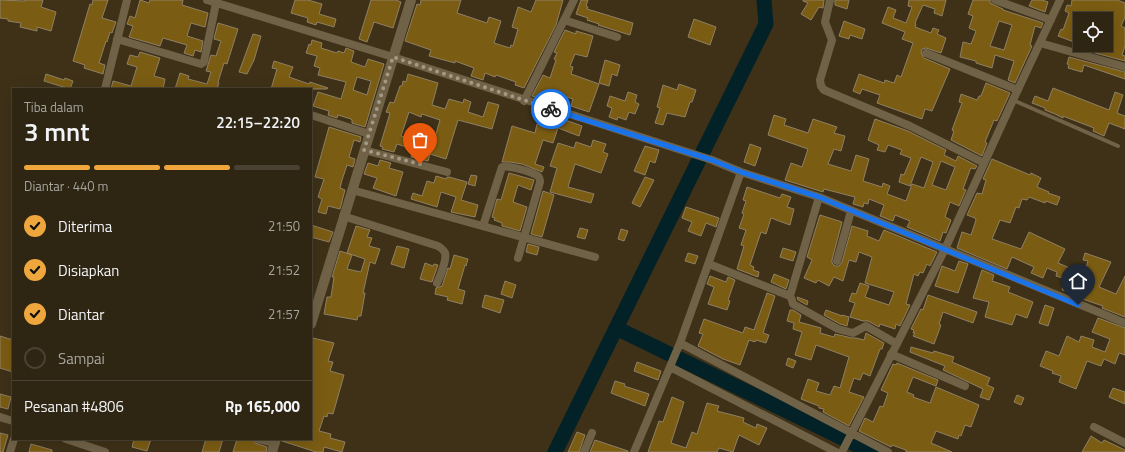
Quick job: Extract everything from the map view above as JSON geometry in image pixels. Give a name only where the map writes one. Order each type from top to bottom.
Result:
[{"type":"street","points":[[105,88],[127,0]]},
{"type":"street","points":[[207,0],[393,57],[524,101],[712,160],[741,172],[819,197],[1125,323]]},
{"type":"street","points":[[312,317],[314,304],[344,216],[411,0]]},
{"type":"street","points":[[524,101],[574,0]]},
{"type":"street","points":[[830,0],[824,22],[832,40],[820,80],[821,86],[824,90],[910,126],[984,163]]},
{"type":"street","points":[[995,0],[1051,20]]},
{"type":"street","points":[[671,364],[840,451],[851,433],[945,249],[1060,0]]},
{"type":"street","points":[[117,39],[202,64],[204,62],[216,3]]},
{"type":"street","points":[[564,20],[617,37]]},
{"type":"street","points":[[1040,43],[1125,67]]},
{"type":"street","points":[[926,53],[1018,90]]},
{"type":"street","points":[[312,115],[369,134]]},
{"type":"street","points":[[364,150],[447,172]]},
{"type":"street","points":[[483,226],[502,167],[506,166],[519,169],[537,176],[540,182],[518,258]]},
{"type":"street","points":[[634,452],[679,344],[741,172]]},
{"type":"street","points":[[352,190],[595,257]]},
{"type":"street","points":[[790,296],[819,197]]},
{"type":"street","points":[[837,261],[851,211]]},
{"type":"street","points":[[344,216],[438,246],[445,252],[446,258],[438,283]]},
{"type":"street","points":[[709,264],[790,296],[795,306],[838,329],[853,333],[866,326],[897,344]]},
{"type":"street","points":[[679,344],[888,452]]},
{"type":"street","points":[[891,354],[965,386]]},
{"type":"street","points":[[0,417],[12,421]]},
{"type":"street","points":[[1094,427],[1125,442]]},
{"type":"street","points":[[584,452],[592,433]]},
{"type":"street","points":[[10,452],[14,440]]},
{"type":"street","points":[[69,440],[105,452]]},
{"type":"street","points":[[261,440],[274,445]]},
{"type":"lane","points":[[1013,100],[1118,146]]},
{"type":"building","points":[[0,0],[43,0],[41,7],[56,12],[51,31],[37,27],[37,31],[20,27],[21,23],[0,18]]},
{"type":"building","points":[[93,0],[108,0],[102,18],[116,22],[112,33],[110,32],[107,42],[106,41],[99,63],[105,65],[103,74],[84,68],[85,65],[73,61],[90,4],[92,5]]},
{"type":"building","points":[[140,0],[149,3],[150,0],[183,0],[182,5],[208,13],[205,27],[191,23],[187,36],[203,41],[201,52],[195,50],[193,56],[184,53],[187,45],[163,38],[160,46],[129,37],[133,26],[127,24],[130,16],[135,18]]},
{"type":"building","points":[[295,0],[308,0],[322,4],[319,14],[336,19],[334,27],[317,22],[316,25],[307,22],[308,18],[291,13]]},
{"type":"building","points":[[371,0],[396,0],[401,2],[393,28],[374,22],[367,42],[359,39]]},
{"type":"building","points":[[421,0],[461,0],[457,13],[487,23],[489,17],[501,21],[494,43],[510,48],[511,45],[513,46],[518,29],[512,27],[518,7],[531,12],[536,0],[563,0],[556,25],[524,88],[515,85],[516,82],[496,75],[495,77],[485,73],[483,80],[471,76],[474,68],[455,61],[455,63],[429,56],[431,50],[405,41],[417,4],[420,5]]},
{"type":"building","points":[[581,0],[588,0],[586,6],[588,7],[587,9],[633,23],[630,35],[598,25],[599,24],[587,20],[588,18],[576,14]]},
{"type":"building","points":[[803,0],[824,0],[823,8],[819,7],[811,20],[801,14],[808,3]]},
{"type":"building","points":[[835,0],[849,0],[847,9],[835,5]]},
{"type":"building","points":[[909,0],[946,0],[942,16],[934,13],[935,9],[923,5],[915,23],[915,27],[931,33],[933,28],[939,30],[937,34],[946,38],[941,53],[926,48],[922,49],[921,53],[924,58],[950,69],[932,111],[925,109],[922,119],[877,103],[880,95],[862,89],[860,94],[853,91],[859,74],[884,83],[885,80],[894,83],[897,75],[901,77],[913,43],[902,39],[905,32],[882,23],[888,7],[896,10],[893,18],[906,23],[912,7],[908,6]]},
{"type":"building","points":[[973,0],[990,0],[990,3],[1003,10],[1043,23],[1041,28],[1035,26],[1030,45],[1032,46],[1015,83],[1008,80],[1014,61],[995,55],[992,68],[976,63],[976,61],[960,57],[963,42],[971,44],[976,31],[969,28],[973,16],[968,14]],"holes":[[[999,21],[1012,25],[1004,50],[990,46]]]},
{"type":"building","points":[[1032,0],[1042,0],[1048,2],[1045,12],[1029,6]]},
{"type":"building","points":[[1072,0],[1117,0],[1125,3],[1125,17],[1121,26],[1125,28],[1125,46],[1122,55],[1125,56],[1125,61],[1092,52],[1113,52],[1113,12],[1073,12],[1073,42],[1058,36],[1061,29],[1063,30],[1069,13],[1065,11],[1067,5],[1071,6]]},
{"type":"building","points":[[694,19],[716,27],[710,45],[688,37]]},
{"type":"building","points":[[844,21],[865,29],[862,39],[850,35],[849,39],[839,36]]},
{"type":"building","points":[[218,23],[238,29],[227,64],[224,63],[217,88],[175,88],[180,73],[189,76],[188,79],[207,84],[211,72],[206,71],[211,55],[216,56],[221,41],[214,39]]},
{"type":"building","points":[[565,30],[576,34],[576,31],[593,36],[587,57],[575,54],[570,66],[573,67],[571,74],[599,84],[589,112],[571,106],[573,99],[548,91],[544,100],[532,96],[543,75],[550,78],[556,60],[554,59],[557,53],[554,52]]},
{"type":"building","points":[[253,34],[261,36],[254,60],[247,74],[239,72]]},
{"type":"building","points":[[312,40],[322,43],[321,48],[337,53],[338,51],[344,53],[346,48],[354,51],[351,62],[365,67],[368,59],[384,64],[365,127],[352,123],[351,119],[338,115],[337,118],[328,115],[329,111],[313,106],[318,92],[341,99],[346,82],[318,75],[320,68],[314,66],[317,56],[306,53],[309,44],[311,45]],"holes":[[[357,77],[371,81],[367,95],[353,90]]]},
{"type":"building","points":[[140,52],[160,58],[154,76],[165,79],[163,88],[111,88],[113,81],[131,86],[137,67],[127,64],[130,55],[138,57]]},
{"type":"building","points":[[1069,57],[1125,72],[1125,79],[1084,65],[1082,72],[1068,68],[1069,65],[1067,64]]},
{"type":"building","points":[[605,60],[620,65],[617,76],[612,74],[609,86],[599,83]]},
{"type":"building","points":[[274,61],[293,67],[289,77],[309,84],[310,82],[328,88],[271,88],[277,69],[272,68]]},
{"type":"building","points":[[46,74],[64,80],[65,78],[73,81],[70,88],[67,88],[44,81]]},
{"type":"building","points":[[408,74],[438,83],[432,105],[445,109],[449,99],[463,103],[464,99],[471,102],[468,112],[483,117],[488,102],[499,105],[492,129],[458,120],[446,159],[430,154],[428,161],[411,157],[413,149],[397,144],[394,152],[382,149],[383,147],[380,146],[390,113],[386,112],[390,102],[394,103],[403,81],[406,82]],"holes":[[[409,112],[421,117],[422,114],[440,120],[433,144],[419,139],[418,141],[401,136]]]},
{"type":"building","points":[[986,83],[1010,93],[997,121],[994,120],[985,142],[987,143],[982,156],[951,140],[954,131],[952,130],[962,103],[959,102],[961,94],[977,100],[979,96],[981,96]]},
{"type":"building","points":[[679,84],[696,90],[685,117],[667,113],[663,125],[655,123],[660,108],[657,107],[663,85],[677,90]]},
{"type":"building","points":[[1053,88],[1109,110],[1115,92],[1123,95],[1117,113],[1125,116],[1125,129],[1109,123],[1104,136],[1093,131],[1094,128],[1063,116],[1063,118],[1032,103],[1035,96],[1048,101]]},
{"type":"building","points":[[628,92],[637,95],[635,102],[639,104],[635,114],[629,112],[626,120],[618,117],[617,120],[609,117],[612,108],[607,106],[610,96],[625,101]]},
{"type":"building","points":[[774,115],[786,119],[784,125],[808,133],[813,119],[837,127],[834,133],[845,136],[841,151],[834,149],[828,164],[851,171],[856,155],[869,159],[863,181],[882,187],[883,183],[890,186],[887,194],[906,201],[912,184],[924,188],[933,162],[921,157],[910,186],[899,182],[901,174],[904,175],[911,158],[900,154],[902,150],[888,145],[885,152],[877,150],[879,145],[868,140],[875,119],[908,131],[946,150],[944,155],[956,161],[958,156],[977,166],[975,169],[971,168],[970,170],[963,189],[966,190],[959,206],[950,202],[945,217],[951,220],[946,233],[943,232],[940,241],[907,227],[910,221],[895,215],[893,221],[880,216],[884,205],[869,199],[868,204],[864,203],[863,207],[853,204],[855,197],[824,189],[823,192],[785,180],[791,163],[802,167],[808,149],[768,135]],"holes":[[[941,161],[955,167],[946,190],[932,185]]]},
{"type":"building","points":[[554,116],[582,126],[579,136],[558,128],[553,143],[543,140],[535,164],[544,167],[542,172],[522,164],[502,162],[512,126],[535,133],[537,124],[550,128]]},
{"type":"building","points":[[329,127],[361,137],[360,142],[354,140],[349,157],[355,159],[353,167],[347,165],[342,180],[340,188],[345,190],[340,209],[328,206],[326,214],[318,212],[322,199],[318,197],[324,179],[315,177]]},
{"type":"building","points":[[593,140],[606,144],[603,152],[608,154],[601,173],[575,164],[568,187],[594,194],[591,203],[550,192],[557,168],[550,166],[558,143],[574,148],[576,142],[591,147]]},
{"type":"building","points":[[750,144],[761,148],[755,166],[744,162]]},
{"type":"building","points":[[645,146],[659,150],[655,163],[650,161],[645,175],[634,171]]},
{"type":"building","points":[[992,159],[1041,178],[1037,187],[1060,197],[1057,205],[1046,201],[1045,203],[1029,197],[1027,200],[1022,199],[1019,208],[1016,207],[1010,223],[1000,220],[992,239],[1021,249],[1029,232],[1065,249],[1058,263],[1084,274],[1088,261],[1083,260],[1085,253],[1111,262],[1099,287],[1116,294],[1125,276],[1125,317],[1102,308],[1103,306],[1068,294],[1069,292],[1062,290],[1066,279],[1056,276],[1057,272],[1047,268],[1043,278],[1031,273],[1034,267],[1012,257],[1007,269],[957,248],[962,232],[971,235],[976,220],[975,218],[967,215],[977,193],[982,194],[986,180],[983,179]]},
{"type":"building","points":[[380,160],[391,163],[389,168],[403,172],[396,196],[373,188],[377,178],[364,174],[368,163],[378,166]]},
{"type":"building","points":[[509,173],[534,180],[531,190],[518,185],[513,202],[527,207],[520,231],[502,226],[502,223],[494,220],[495,218],[492,217],[497,199],[501,200]]},
{"type":"building","points":[[471,175],[477,176],[475,186],[468,184]]},
{"type":"building","points":[[436,176],[446,179],[449,177],[467,182],[461,200],[478,205],[475,217],[451,212],[456,197],[441,192],[437,207],[411,199],[413,193],[422,196],[427,181],[434,183]]},
{"type":"building","points":[[645,177],[654,180],[640,207],[632,203]]},
{"type":"building","points":[[747,187],[780,198],[782,194],[791,197],[787,207],[794,209],[790,225],[771,218],[766,234],[761,232],[750,265],[754,267],[753,270],[759,272],[758,277],[737,269],[744,246],[741,245],[746,230],[739,228],[744,214],[742,213],[746,201],[743,200]]},
{"type":"building","points":[[543,191],[554,195],[542,237],[531,234]]},
{"type":"building","points":[[686,207],[719,218],[716,227],[706,223],[701,236],[688,231],[692,222],[682,218]]},
{"type":"building","points":[[820,215],[842,222],[832,260],[832,263],[835,266],[839,266],[842,262],[852,226],[868,231],[867,236],[879,241],[884,230],[937,252],[930,266],[927,264],[923,273],[920,272],[918,276],[914,274],[906,304],[910,305],[900,326],[896,324],[895,329],[880,324],[879,327],[868,321],[850,317],[855,303],[849,301],[852,293],[856,294],[860,283],[869,286],[865,297],[889,305],[894,292],[865,283],[872,257],[859,252],[856,262],[849,260],[843,281],[834,277],[829,286],[818,280],[816,283],[804,278],[812,260],[807,257]]},
{"type":"building","points":[[312,225],[333,232],[329,242],[312,237]]},
{"type":"building","points":[[356,226],[370,230],[367,237],[372,238],[369,246],[380,249],[375,264],[370,262],[363,293],[365,293],[361,316],[358,316],[357,320],[324,314],[327,297],[331,297],[334,277],[332,277],[340,251],[352,255],[347,269],[361,272],[365,259],[347,253]]},
{"type":"building","points":[[580,228],[588,230],[585,239],[577,237]]},
{"type":"building","points":[[621,229],[628,231],[624,241],[618,239]]},
{"type":"building","points":[[528,244],[539,247],[537,255],[526,252]]},
{"type":"building","points":[[397,246],[409,249],[404,268],[391,264]]},
{"type":"building","points":[[783,248],[796,252],[793,261],[780,257]]},
{"type":"building","points":[[688,253],[698,256],[695,264],[685,261]]},
{"type":"building","points":[[454,255],[468,259],[458,289],[465,291],[462,304],[447,300],[448,297],[435,294],[436,288],[442,286],[448,268],[450,269]]},
{"type":"building","points":[[959,261],[968,264],[958,293],[935,286],[942,266],[955,271]]},
{"type":"building","points":[[425,263],[433,266],[434,264],[438,265],[432,282],[420,279]]},
{"type":"building","points":[[982,270],[994,275],[992,281],[1010,287],[1008,292],[1033,302],[1027,318],[1016,314],[1012,325],[985,317],[989,302],[973,298]]},
{"type":"building","points":[[774,274],[789,280],[786,289],[771,282]]},
{"type":"building","points":[[710,276],[726,282],[728,277],[735,280],[728,300],[730,301],[727,310],[708,304],[714,287],[707,284]]},
{"type":"building","points":[[505,281],[516,285],[512,298],[501,294]]},
{"type":"building","points":[[767,293],[775,296],[763,333],[769,335],[766,343],[756,340],[755,342],[749,340],[740,365],[723,359],[698,346],[703,334],[699,333],[704,319],[743,333],[745,327],[754,330]]},
{"type":"building","points":[[485,295],[504,300],[500,313],[482,307]]},
{"type":"building","points":[[928,295],[977,312],[973,323],[943,312],[939,324],[941,325],[934,344],[913,336],[915,333],[913,333],[914,330],[911,329],[921,309],[923,310]]},
{"type":"building","points":[[797,297],[808,301],[807,305],[798,300]]},
{"type":"building","points":[[1045,305],[1054,308],[1048,326],[1039,323]]},
{"type":"building","points":[[790,310],[793,310],[801,315],[799,322],[821,328],[820,333],[834,337],[835,334],[864,340],[866,333],[884,343],[882,349],[880,349],[870,376],[863,373],[860,380],[854,378],[849,392],[864,397],[849,426],[823,412],[824,409],[819,408],[819,406],[801,399],[808,379],[819,383],[816,391],[830,395],[834,386],[840,388],[849,357],[816,345],[811,360],[795,355],[802,332],[793,329],[794,323],[787,321]]},
{"type":"building","points":[[826,310],[849,317],[847,326],[840,324],[824,315]]},
{"type":"building","points":[[1098,318],[1125,328],[1125,355],[1119,353],[1115,364],[1104,359],[1101,366],[1087,361],[1076,389],[1059,382],[1061,376],[1040,366],[1046,351],[1059,356],[1067,336],[1079,342],[1081,336],[1094,340],[1092,347],[1105,352],[1110,339],[1092,332]]},
{"type":"building","points":[[0,336],[12,340],[12,372],[0,368]]},
{"type":"building","points":[[313,338],[334,343],[328,361],[333,362],[330,371],[344,375],[333,414],[328,413],[327,417],[324,416],[319,431],[331,434],[330,438],[345,442],[342,452],[324,447],[323,452],[316,452],[282,441],[312,440]]},
{"type":"building","points":[[911,347],[933,353],[934,351],[954,357],[952,362],[990,378],[987,385],[994,388],[989,400],[980,397],[983,389],[943,370],[945,366],[910,352]]},
{"type":"building","points":[[788,358],[796,361],[793,368],[786,365]]},
{"type":"building","points":[[637,362],[661,371],[658,380],[634,371]]},
{"type":"building","points":[[897,363],[938,380],[936,386],[913,377],[907,392],[914,395],[913,397],[930,403],[936,387],[979,405],[971,427],[965,425],[961,436],[959,435],[958,439],[936,431],[931,443],[952,452],[906,452],[906,450],[892,445],[891,447],[859,431],[865,418],[873,422],[880,406],[883,407],[888,393],[881,390],[893,364],[896,365]]},
{"type":"building","points":[[615,381],[625,384],[624,386],[649,394],[645,406],[611,393]]},
{"type":"building","points":[[1113,388],[1125,392],[1125,404],[1109,397]]},
{"type":"building","points":[[0,394],[11,397],[8,409],[0,407]]},
{"type":"building","points":[[1017,395],[1024,398],[1021,405],[1014,402]]},
{"type":"building","points":[[672,397],[684,402],[671,443],[686,448],[692,432],[697,434],[707,403],[719,406],[717,411],[744,418],[743,422],[756,428],[757,424],[767,428],[759,445],[739,435],[733,452],[719,448],[717,452],[648,452],[659,421],[663,422]]},
{"type":"building","points":[[577,432],[585,435],[579,452],[568,452]]},
{"type":"building","points":[[0,433],[8,435],[3,452],[0,452]]},
{"type":"building","points":[[1091,436],[1102,443],[1104,440],[1125,450],[1125,452],[1082,452]]},
{"type":"building","points":[[134,440],[151,440],[147,451],[132,447]]},
{"type":"building","points":[[206,440],[223,440],[219,452],[202,452]]},
{"type":"building","points":[[237,440],[254,440],[255,443],[267,447],[266,452],[233,452]]},
{"type":"building","points":[[595,440],[628,451],[628,452],[590,452]]},
{"type":"building","points":[[31,444],[52,450],[52,452],[29,452]]},
{"type":"waterway","points":[[555,452],[766,24],[764,0]]},
{"type":"waterway","points":[[616,328],[871,452]]},
{"type":"way so far","points":[[420,164],[364,150],[393,57],[551,109]]},
{"type":"route","points":[[551,109],[712,160],[741,172],[819,197],[1078,305]]}]
